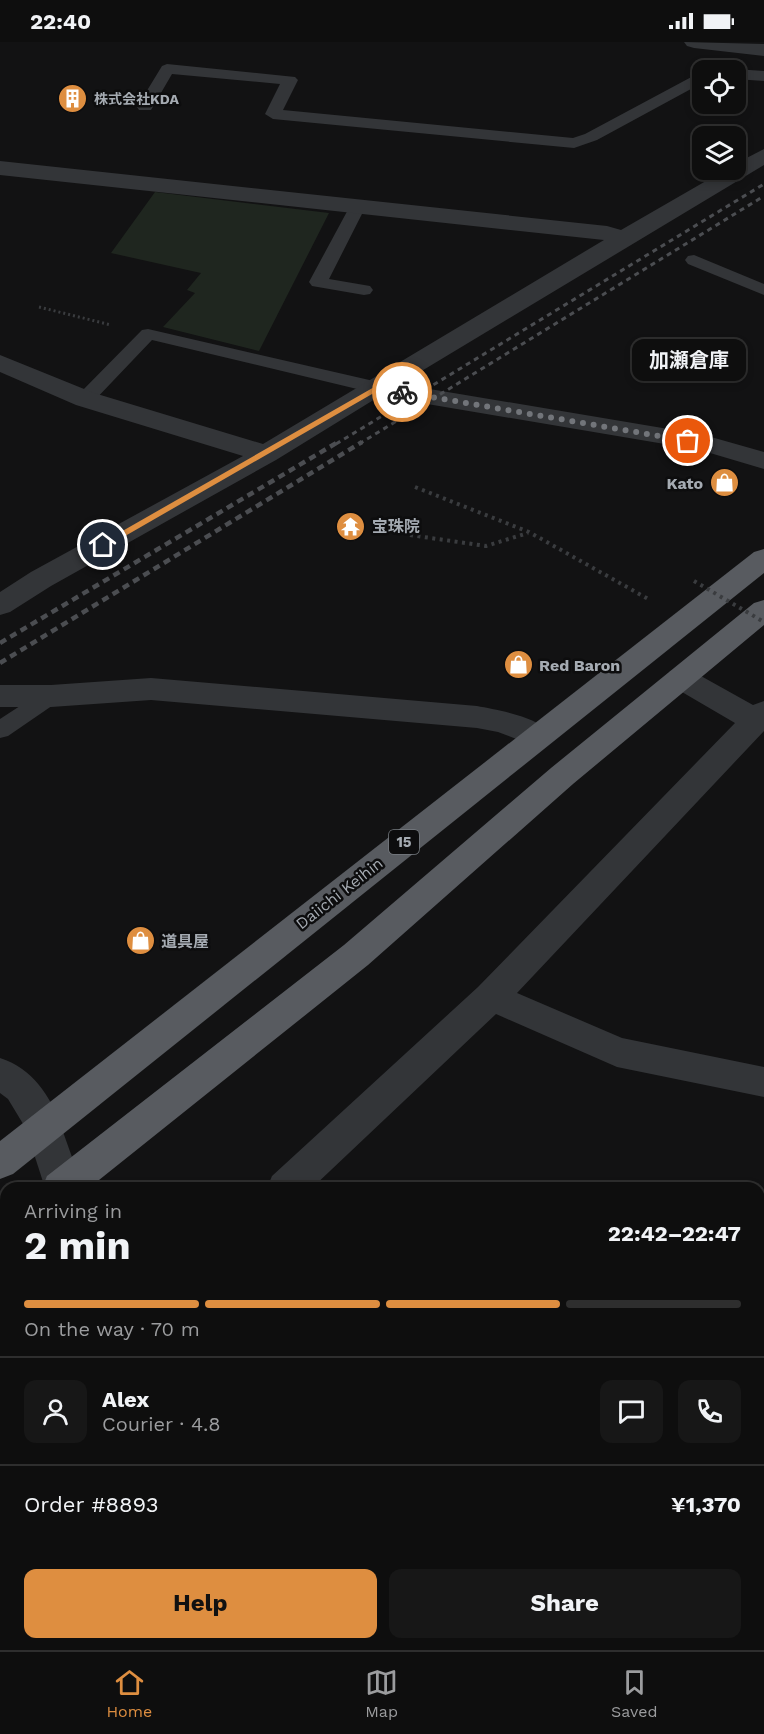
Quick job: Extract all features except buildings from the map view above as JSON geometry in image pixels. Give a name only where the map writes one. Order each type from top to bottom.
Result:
[{"type":"highway","name":"Daiichi Keihin","points":[[0,1163],[764,558]]},
{"type":"highway","points":[[69,1182],[356,955],[490,838],[764,610]]},
{"type":"highway","points":[[0,1139],[44,1126]]},
{"type":"street","points":[[694,42],[764,50]]},
{"type":"street","points":[[0,606],[41,579],[266,454],[623,238],[764,156]]},
{"type":"street","points":[[0,168],[607,233],[623,238]]},
{"type":"street","points":[[0,363],[85,399],[266,454]]},
{"type":"street","points":[[378,388],[704,443],[764,462]]},
{"type":"street","points":[[292,1182],[491,997],[755,729],[681,678]]},
{"type":"street","points":[[0,696],[51,696],[151,689],[477,717],[504,722],[537,736]]},
{"type":"street","points":[[491,997],[617,1052],[764,1082]]},
{"type":"street","points":[[0,1074],[21,1088],[44,1126],[61,1182]]},
{"type":"lane","points":[[145,107],[167,69],[290,80],[273,114],[574,143],[692,82]]},
{"type":"lane","points":[[746,75],[764,76]]},
{"type":"lane","points":[[358,206],[318,282],[364,290]]},
{"type":"lane","points":[[694,260],[764,290]]},
{"type":"lane","points":[[85,399],[148,334],[378,388]]},
{"type":"lane","points":[[0,730],[51,696]]},
{"type":"path","points":[[39,307],[148,334]]},
{"type":"path","points":[[415,486],[529,532],[656,603]]},
{"type":"path","points":[[410,535],[486,546],[529,532]]},
{"type":"path","points":[[694,581],[764,622]]},
{"type":"shaded area","points":[[155,192],[329,213],[259,351],[163,327],[195,293],[187,290],[201,273],[111,253]]},
{"type":"railway","points":[[336,444],[764,184]]},
{"type":"railway","points":[[359,444],[764,196]]},
{"type":"railway","points":[[0,643],[338,442]]},
{"type":"railway","points":[[0,663],[362,442]]},
{"type":"way so far","points":[[402,392],[688,441]]},
{"type":"place","name":"株式会社KDA","points":[[73,99]]},
{"type":"place","name":"加瀬倉庫","points":[[688,441]]},
{"type":"place","name":"Kato","points":[[724,483]]},
{"type":"place","name":"宝珠院","points":[[351,526]]},
{"type":"place","name":"Red Baron","points":[[518,665]]},
{"type":"place","name":"道具屋","points":[[140,941]]},
{"type":"route","points":[[103,545],[378,388],[402,392]]}]
